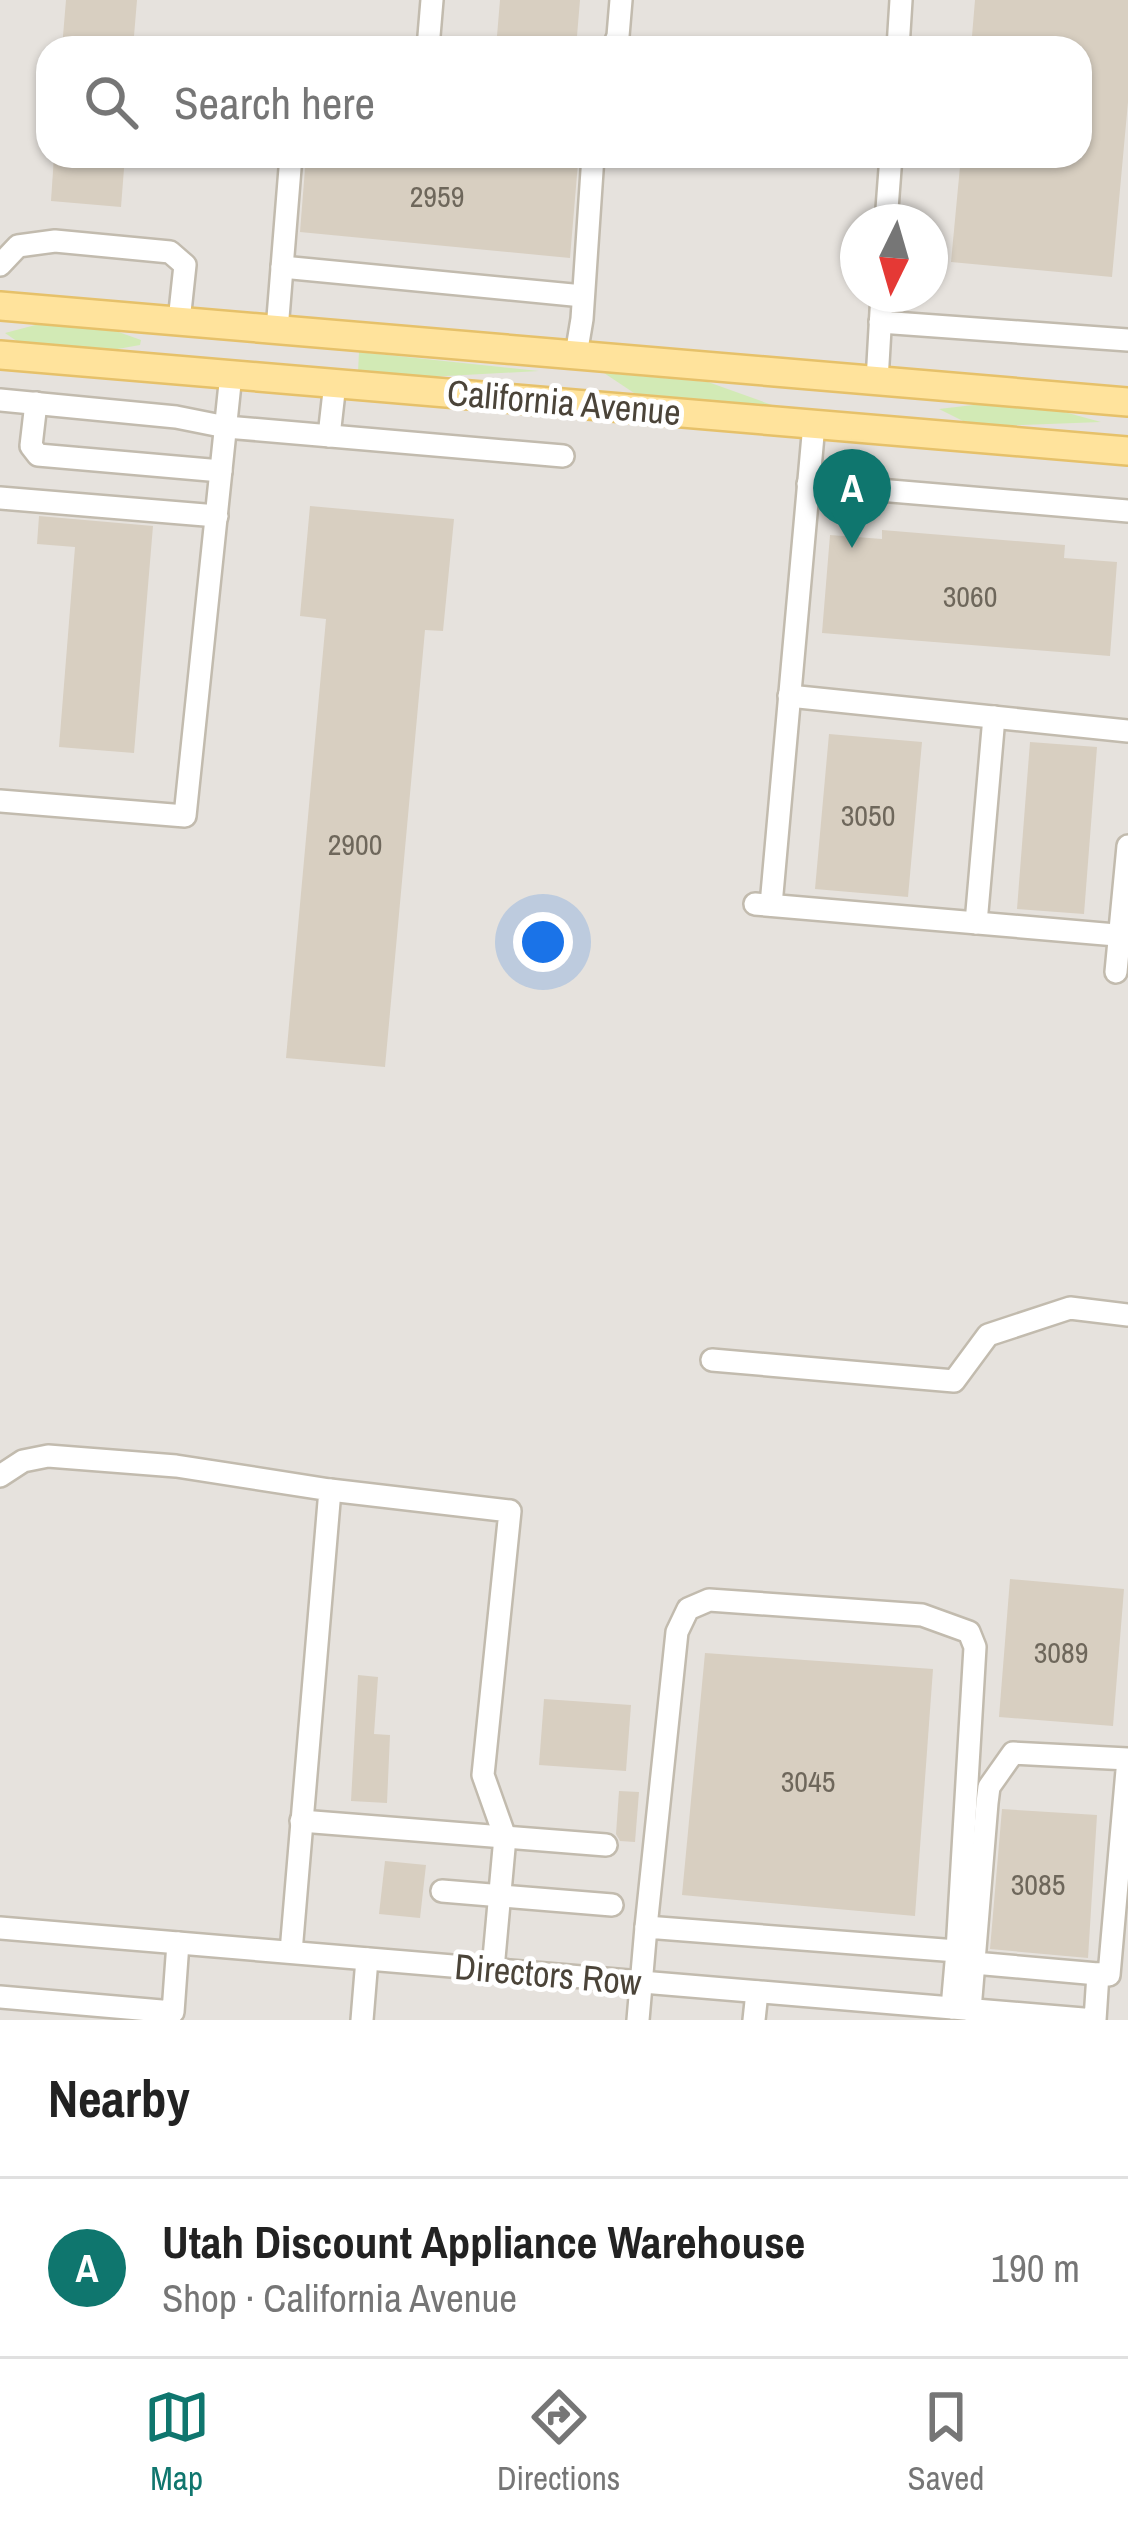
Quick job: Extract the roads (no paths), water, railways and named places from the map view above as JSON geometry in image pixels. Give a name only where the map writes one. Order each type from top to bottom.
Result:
[{"type":"main road","name":"California Avenue","points":[[0,306],[1128,402]]},
{"type":"main road","points":[[176,369],[179,322]]},
{"type":"main road","points":[[274,378],[277,330]]},
{"type":"main road","name":"California Avenue","points":[[0,355],[1128,451]]},
{"type":"main road","points":[[571,403],[576,355]]},
{"type":"main road","points":[[847,426],[864,380]]},
{"type":"street","points":[[429,36],[431,0]]},
{"type":"street","points":[[618,36],[621,0]]},
{"type":"street","points":[[899,36],[902,0]]},
{"type":"street","points":[[277,330],[290,168]]},
{"type":"street","points":[[576,355],[592,168]]},
{"type":"street","points":[[887,204],[890,168]]},
{"type":"street","points":[[0,265],[18,246],[55,241],[170,252],[185,266],[179,322]]},
{"type":"street","points":[[283,266],[583,296]]},
{"type":"street","points":[[864,380],[881,312]]},
{"type":"street","points":[[880,322],[1128,340]]},
{"type":"street","points":[[0,801],[185,816],[231,374]]},
{"type":"street","points":[[329,436],[334,383]]},
{"type":"street","points":[[0,400],[176,417],[226,427],[563,457]]},
{"type":"street","points":[[36,403],[31,446],[38,455],[221,472]]},
{"type":"street","points":[[814,424],[789,696],[763,904],[1124,936]]},
{"type":"street","points":[[808,484],[1128,512]]},
{"type":"street","points":[[0,498],[217,516]]},
{"type":"street","points":[[789,696],[1128,730]]},
{"type":"street","points":[[976,923],[994,717]]},
{"type":"street","points":[[1115,972],[1124,936],[1128,846]]},
{"type":"street","points":[[712,1360],[954,1381],[988,1334],[1070,1308],[1128,1315]]},
{"type":"street","points":[[0,1476],[23,1461],[48,1456],[176,1466],[510,1511],[483,1775],[505,1838],[494,1970]]},
{"type":"street","points":[[291,1952],[330,1490]]},
{"type":"street","points":[[638,2020],[676,1632],[688,1609],[709,1600],[922,1616],[970,1632],[975,1647],[961,2009]]},
{"type":"street","points":[[646,1927],[965,1957],[1109,1976],[1128,1755],[1012,1754],[989,1787],[965,1957]]},
{"type":"street","points":[[301,1821],[606,1845]]},
{"type":"street","points":[[442,1891],[612,1904]]},
{"type":"street","name":"Directors Row","points":[[0,1928],[1095,2020]]},
{"type":"street","points":[[14,2005],[172,2016],[178,1943]]},
{"type":"street","points":[[362,2020],[367,1959]]},
{"type":"street","points":[[1095,2020],[1098,1975]]},
{"type":"street","points":[[754,2020],[757,1992]]},
{"type":"place","name":"Utah Discount Appliance Warehouse","points":[[852,548]]}]
